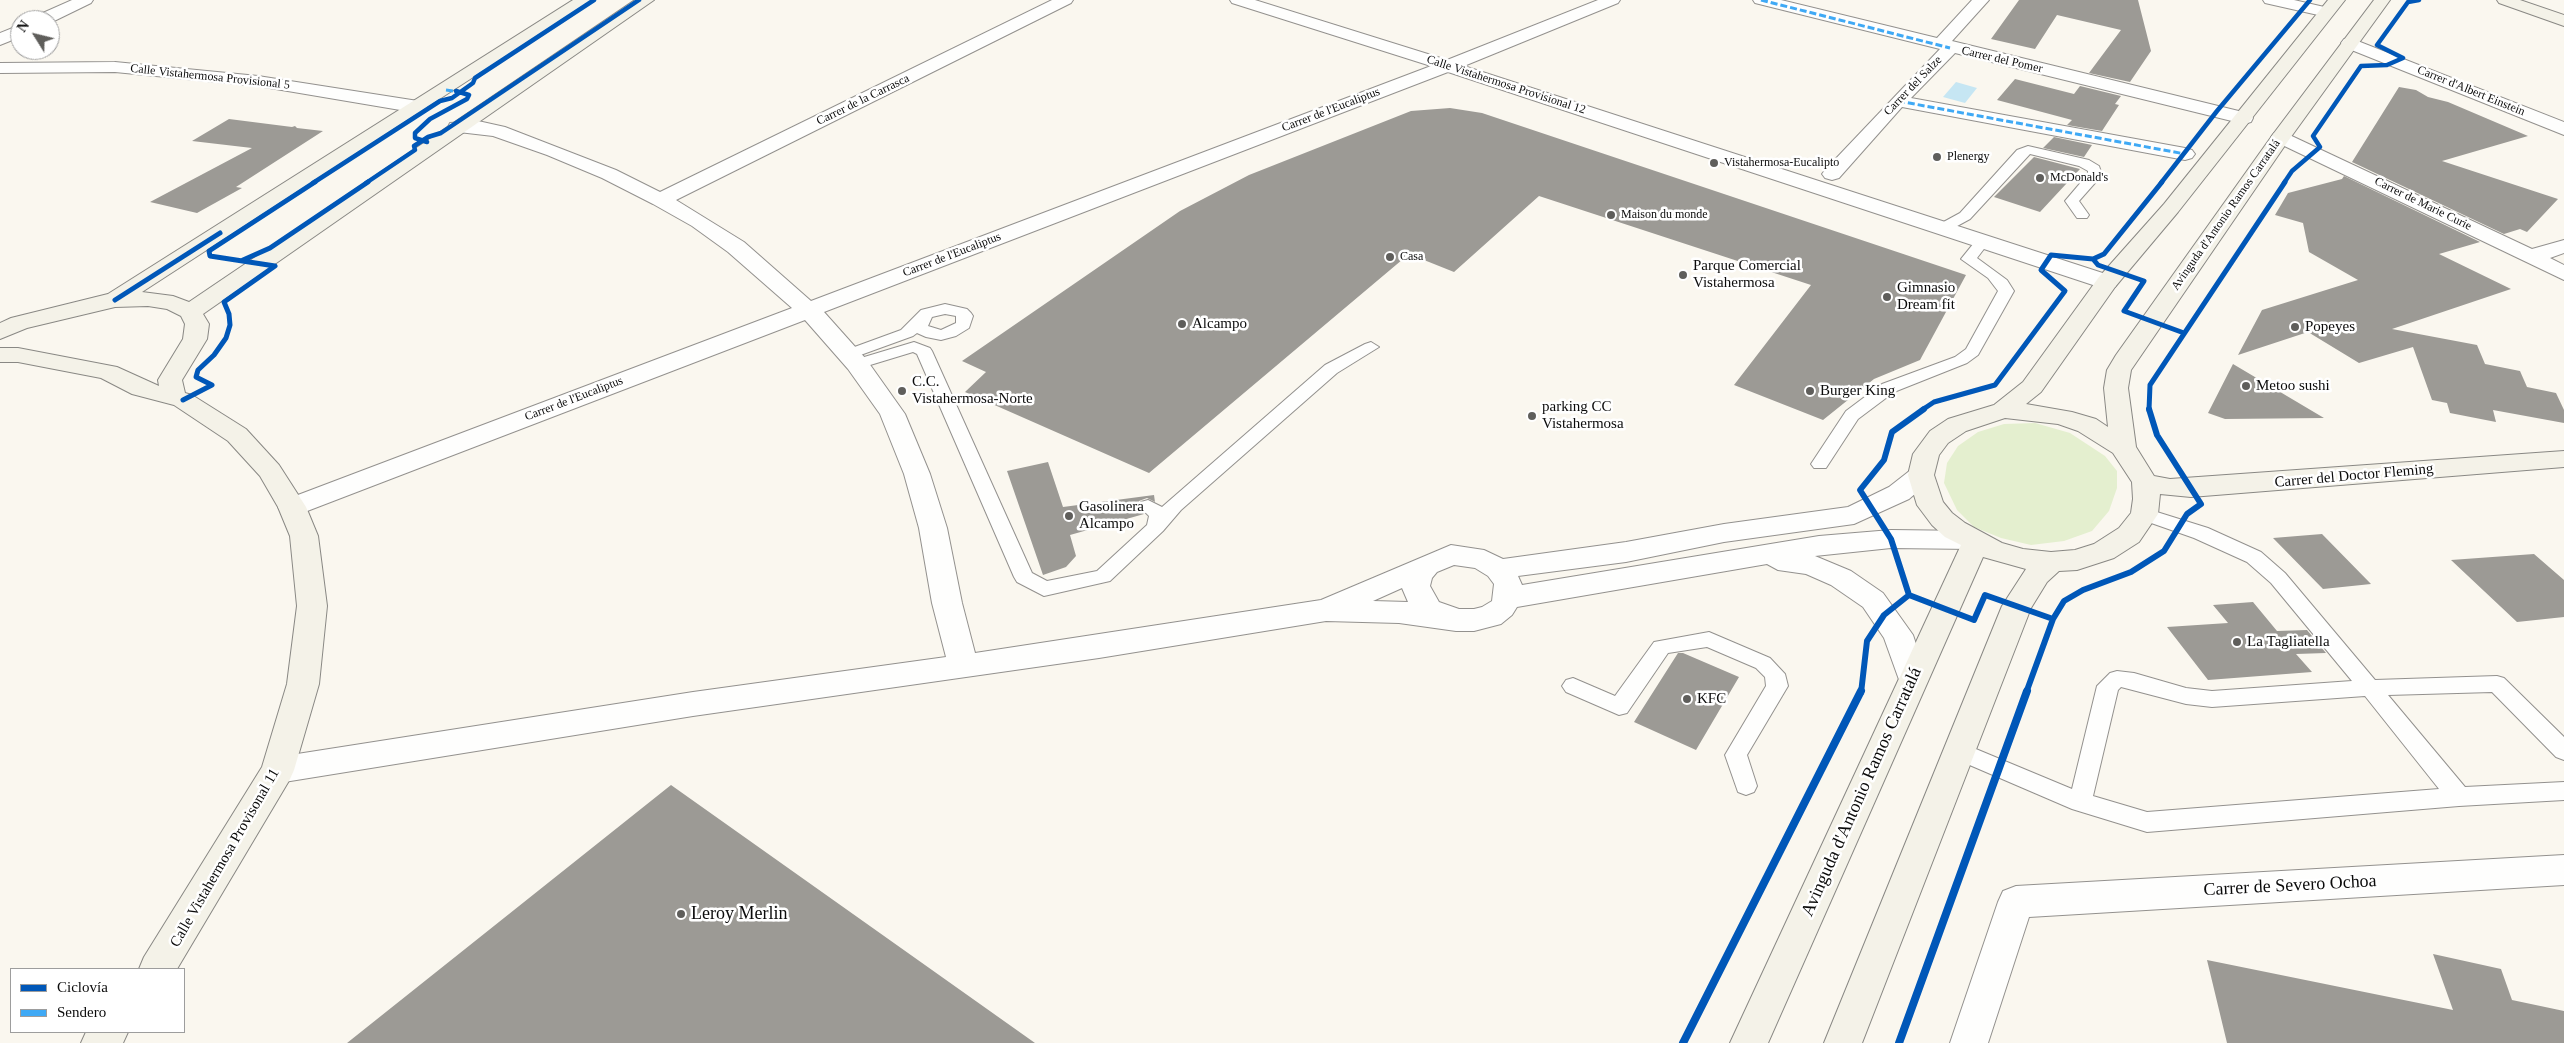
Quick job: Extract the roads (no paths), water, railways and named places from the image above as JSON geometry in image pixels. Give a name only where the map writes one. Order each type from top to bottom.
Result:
[{"type":"main road","points":[[115,300],[418,108],[584,0]]},
{"type":"main road","points":[[190,312],[457,127],[646,0]]},
{"type":"main road","name":"Avinguda d'Antonio Ramos Carratalá","points":[[2123,447],[2116,388],[2119,370],[2151,321],[2281,137],[2382,0]]},
{"type":"main road","points":[[2504,0],[2564,21]]},
{"type":"main road","points":[[2003,410],[2032,387],[2107,282],[2244,118],[2332,6]]},
{"type":"main road","points":[[0,332],[49,315],[115,300],[148,299],[173,303],[190,312],[197,324],[195,339],[170,380],[174,397]]},
{"type":"main road","name":"Calle Vistahermosa Provisonal 11","points":[[49,315],[12,334],[5,342],[9,355],[108,372],[141,389],[174,397],[237,435],[270,471],[292,507],[304,536],[312,606],[303,684],[278,770],[167,957],[158,968]]},
{"type":"main road","points":[[108,372],[137,374],[150,371],[164,365],[189,348]]},
{"type":"main road","points":[[2003,410],[2043,413],[2063,417],[2087,425],[2123,447],[2145,482],[2147,499],[2144,514],[2129,535],[2104,551],[2077,560],[2050,562],[2022,559],[1974,541],[1955,530],[1931,505],[1921,475],[1926,454],[1938,437],[1957,424],[2003,410]]},
{"type":"main road","name":"Carrer del Doctor Fleming","points":[[2145,482],[2170,488],[2191,488],[2564,459]]},
{"type":"main road","name":"Avinguda d'Antonio Ramos Carratalá","points":[[1749,1043],[1974,541]]},
{"type":"main road","points":[[1843,1043],[2017,606],[2037,575],[2050,562]]},
{"type":"main road","points":[[100,1043],[108,1033]]},
{"type":"street","points":[[60,12],[85,0]]},
{"type":"street","name":"Carrer de la Carrasca","points":[[660,200],[1065,0]]},
{"type":"street","name":"Calle Vistahermosa Provisional 12","points":[[1238,0],[1448,66],[2107,282]]},
{"type":"street","name":"Carrer de l'Eucaliptus","points":[[292,507],[1448,66],[1612,0]]},
{"type":"street","name":"Carrer del Pomer","points":[[1761,0],[1950,48],[2244,118]]},
{"type":"street","name":"Carrer del Salze","points":[[1832,174],[1898,100],[1950,48],[1942,42],[1980,0]]},
{"type":"street","points":[[2271,0],[2332,6]]},
{"type":"street","name":"Carrer d'Albert Einstein","points":[[2350,43],[2564,129]]},
{"type":"street","name":"Calle Vistahermosa Provisional 5","points":[[0,68],[125,68],[258,81],[418,108]]},
{"type":"street","points":[[1898,100],[2185,154]]},
{"type":"street","points":[[457,127],[478,127],[498,131],[554,151],[608,174],[660,200],[736,246],[808,310],[853,359],[892,414],[917,474],[933,528],[947,603],[963,666]]},
{"type":"street","name":"Carrer de Marie Curie","points":[[2281,137],[2564,273]]},
{"type":"street","name":"Calle Vistahermosa Provisional 12","points":[[1772,173],[1811,178],[1832,174],[1837,186],[1867,204]]},
{"type":"street","points":[[2530,257],[2564,246]]},
{"type":"street","points":[[1498,569],[1626,552],[1724,533],[1854,515],[1899,494],[1921,475]]},
{"type":"street","points":[[1508,598],[1749,557],[1891,538],[1974,541]]},
{"type":"street","points":[[278,770],[693,704],[1099,647],[1326,610],[1399,612],[1456,620],[1474,620],[1491,616],[1502,608],[1508,598],[1508,583],[1498,569],[1484,560],[1467,556],[1451,556],[1326,610]]},
{"type":"street","points":[[1749,557],[1812,565],[1840,578],[1873,600],[1898,635],[1913,680]]},
{"type":"street","points":[[1427,565],[1418,574],[1416,586],[1420,598],[1430,609],[1444,617]]},
{"type":"street","name":"Carrer de Severo Ochoa","points":[[1969,1043],[2016,902],[2558,872]]},
{"type":"lane","points":[[1944,228],[1965,216],[2022,153],[2028,150],[2084,163],[2094,169],[2095,174],[2072,201],[2082,215]]},
{"type":"lane","points":[[1820,464],[1852,415],[1869,402],[1888,388],[1917,375],[1961,360],[1972,352],[2006,291],[2002,283],[1993,275],[1968,259],[1983,240]]},
{"type":"lane","points":[[853,359],[907,333],[919,323]]},
{"type":"lane","points":[[853,359],[914,347],[924,351],[1024,577],[1044,590],[1103,576],[1156,527],[1174,506],[1331,369],[1371,347]]},
{"type":"lane","points":[[1148,506],[1159,514],[1156,527]]},
{"type":"lane","points":[[2144,514],[2201,533],[2254,557],[2278,578],[2459,797]]},
{"type":"lane","points":[[1573,686],[1619,707],[1661,647],[1709,639],[1764,663],[1775,674],[1778,686],[1736,755],[1746,786]]},
{"type":"lane","points":[[2080,802],[2108,686],[2117,679],[2134,681],[2186,696],[2212,699],[2370,688],[2497,684],[2564,751]]},
{"type":"lane","points":[[1959,751],[2080,802],[2147,822],[2459,797],[2564,791]]},
{"type":"water","points":[[1956,82],[1977,88],[1965,103],[1943,97]]},
{"type":"place","name":"Plenergy","points":[[1937,157]]},
{"type":"place","name":"Vistahermosa-Eucalipto","points":[[1714,163]]},
{"type":"place","name":"McDonald's","points":[[2040,178]]},
{"type":"place","name":"Maison du monde","points":[[1611,215]]},
{"type":"place","name":"Casa","points":[[1390,257]]},
{"type":"place","name":"Parque Comercial Vistahermosa","points":[[1683,275]]},
{"type":"place","name":"Gimnasio Dream fit","points":[[1887,297]]},
{"type":"place","name":"Alcampo","points":[[1182,324]]},
{"type":"place","name":"Popeyes","points":[[2295,327]]},
{"type":"place","name":"Metoo sushi","points":[[2246,386]]},
{"type":"place","name":"C.C. Vistahermosa-Norte","points":[[902,391]]},
{"type":"place","name":"Burger King","points":[[1810,391]]},
{"type":"place","name":"parking CC Vistahermosa","points":[[1532,416]]},
{"type":"place","name":"Gasolinera Alcampo","points":[[1069,516]]},
{"type":"place","name":"La Tagliatella","points":[[2237,642]]},
{"type":"place","name":"KFC","points":[[1687,699]]},
{"type":"place","name":"Leroy Merlin","points":[[681,914]]}]
